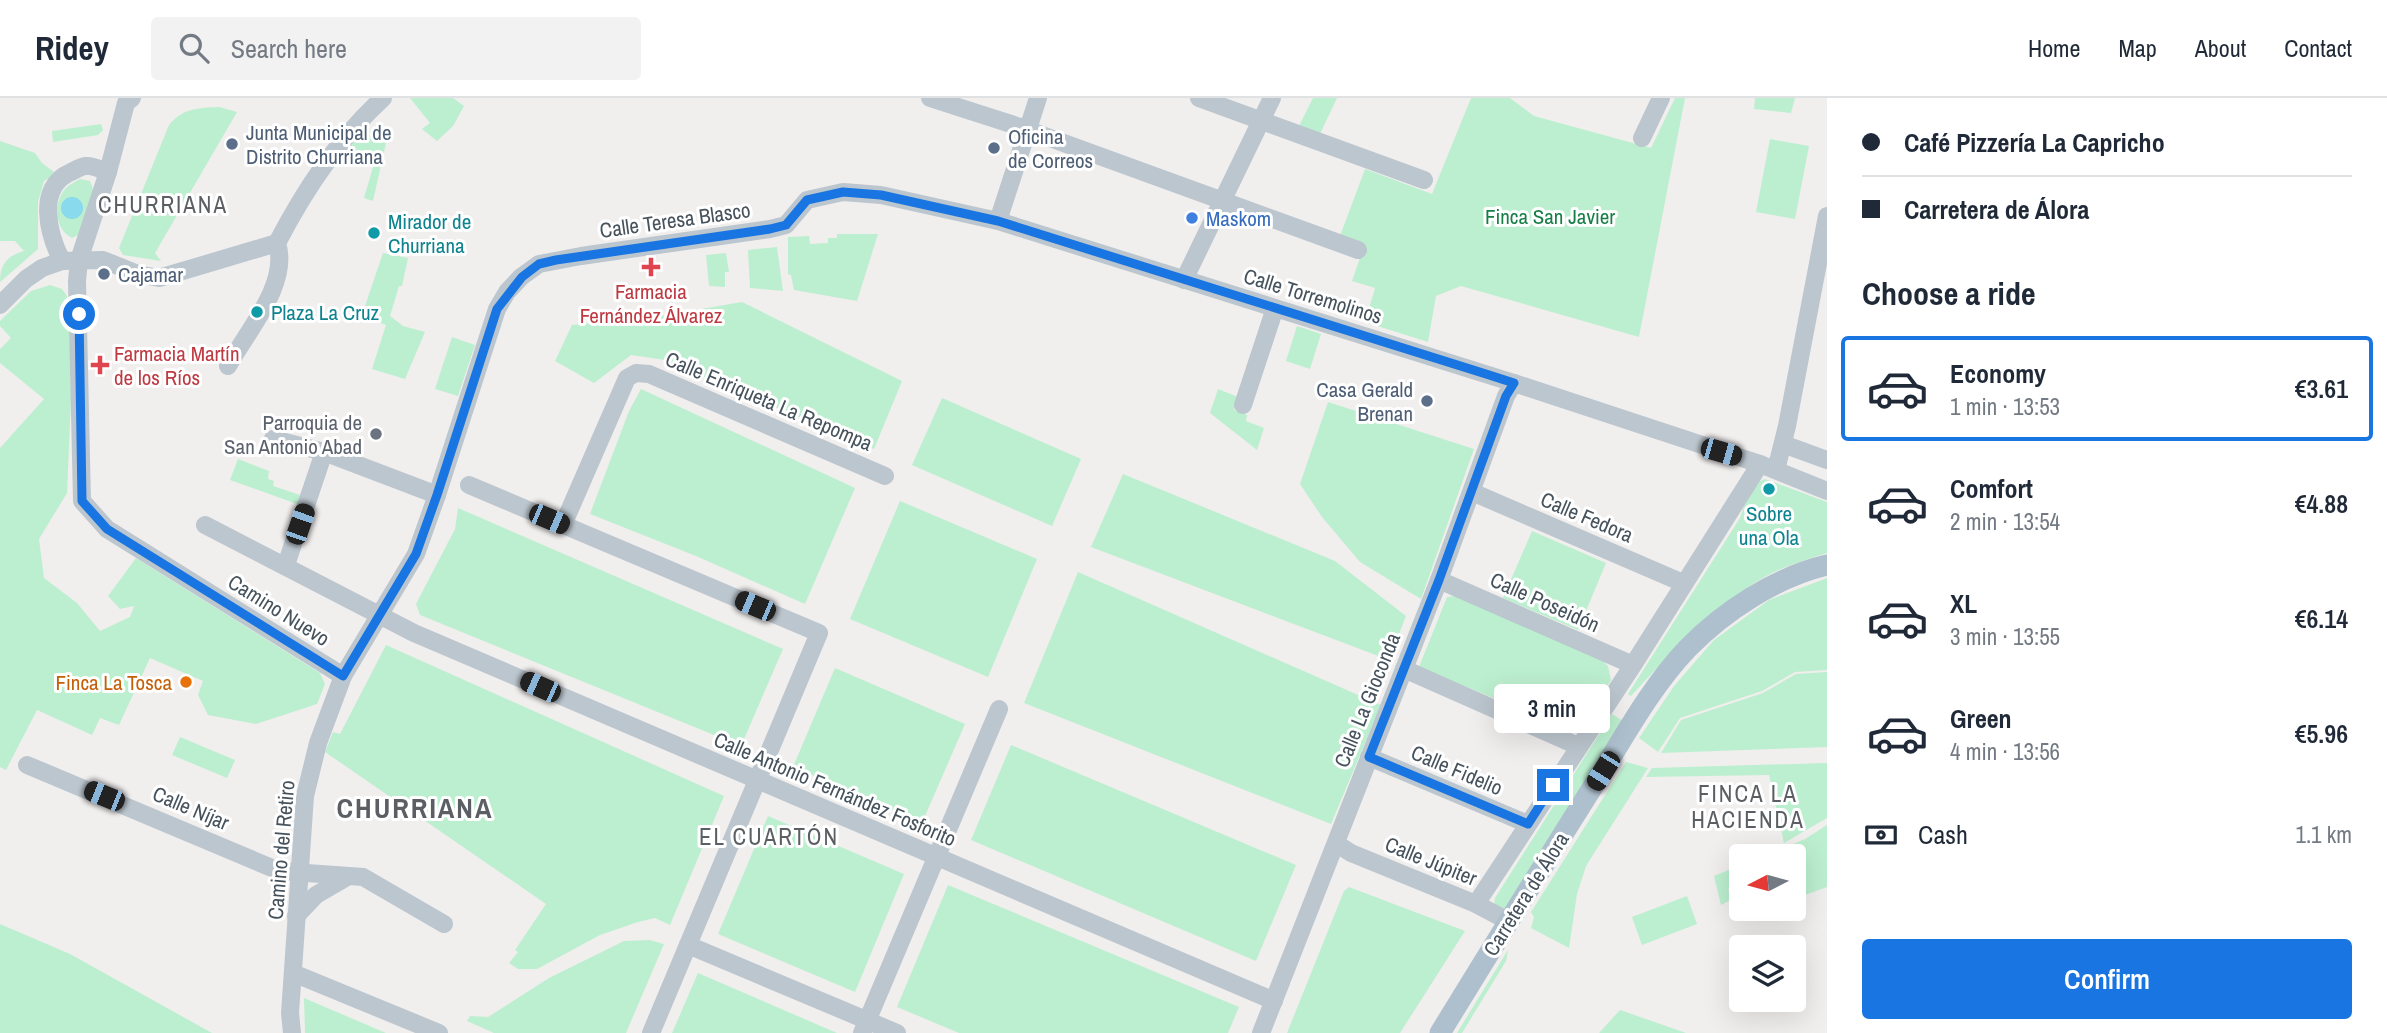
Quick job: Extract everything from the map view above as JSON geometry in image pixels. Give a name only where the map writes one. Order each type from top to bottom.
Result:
[{"type":"main road","name":"Carretera de Álora","points":[[1440,1033],[1655,690],[1687,649],[1726,615],[1770,587],[1827,565]]},
{"type":"street","points":[[228,366],[269,300],[281,257],[277,243],[290,218],[331,153],[383,98]]},
{"type":"street","points":[[930,98],[1027,130],[1358,250]]},
{"type":"street","points":[[998,221],[1038,98]]},
{"type":"street","points":[[1199,98],[1424,180]]},
{"type":"street","points":[[1184,280],[1272,98]]},
{"type":"street","points":[[1642,138],[1661,98]]},
{"type":"street","points":[[71,260],[108,172],[127,100]]},
{"type":"street","points":[[71,260],[52,242],[48,208],[51,195],[66,174],[86,166],[108,172]]},
{"type":"street","name":"Calle Torremolinos","points":[[807,200],[843,192],[881,195],[998,221],[1514,383],[1768,467],[1827,491]]},
{"type":"street","name":"Calle Teresa Blasco","points":[[437,495],[497,309],[522,277],[539,264],[786,225],[807,200]]},
{"type":"street","name":"Carretera de Álora","points":[[1476,904],[1633,665],[1683,583],[1783,444],[1827,216]]},
{"type":"street","points":[[0,304],[42,268],[71,260],[103,260],[138,274],[159,278],[277,243]]},
{"type":"street","name":"Camino Nuevo","points":[[71,260],[77,281],[82,501],[107,529],[343,676]]},
{"type":"street","points":[[1243,405],[1275,308]]},
{"type":"street","name":"Calle Enriqueta La Repompa","points":[[563,525],[626,378],[636,373],[649,374],[886,476]]},
{"type":"street","name":"Calle La Gioconda","points":[[1261,1033],[1439,580],[1506,396],[1514,383]]},
{"type":"street","points":[[273,439],[324,452],[437,495],[416,554],[343,676]]},
{"type":"street","points":[[1783,444],[1825,456]]},
{"type":"street","points":[[286,565],[324,452]]},
{"type":"street","points":[[1799,479],[1825,456]]},
{"type":"street","points":[[469,485],[819,634],[651,1033]]},
{"type":"street","name":"Calle Fedora","points":[[1472,492],[1683,583]]},
{"type":"street","name":"Calle Antonio Fernández Fosforito","points":[[205,525],[414,633],[1274,1002]]},
{"type":"street","name":"Calle Poseidón","points":[[1439,580],[1633,665]]},
{"type":"street","points":[[1404,670],[1578,746]]},
{"type":"street","name":"Camino del Retiro","points":[[292,1033],[296,916],[305,796],[318,743],[343,676]]},
{"type":"street","points":[[864,1027],[999,709]]},
{"type":"street","name":"Calle Fidelio","points":[[1369,757],[1528,824]]},
{"type":"street","name":"Calle Níjar","points":[[27,765],[279,871],[300,865],[363,877],[444,924]]},
{"type":"street","name":"Calle Júpiter","points":[[1336,844],[1351,853],[1476,904],[1508,921]]},
{"type":"street","points":[[296,916],[316,895],[338,880],[351,876]]},
{"type":"street","points":[[688,944],[864,1027],[897,1033]]},
{"type":"street","points":[[293,973],[439,1033]]},
{"type":"green space","points":[[410,98],[453,98],[464,106],[453,126],[437,141],[422,129],[430,123]]},
{"type":"green space","points":[[1313,98],[1337,98],[1319,136],[1298,128]]},
{"type":"green space","name":"Finca San Javier","points":[[1471,98],[1510,98],[1534,116],[1651,148],[1675,98],[1685,98],[1639,337],[1461,286],[1436,296],[1428,342],[1365,322],[1375,288],[1352,281],[1364,246],[1340,236],[1365,169],[1432,194]]},
{"type":"green space","points":[[1755,98],[1795,98],[1791,113],[1754,109]]},
{"type":"green space","points":[[219,107],[237,112],[155,253],[161,261],[123,255],[119,248],[169,125],[185,112]]},
{"type":"green space","points":[[101,124],[103,130],[98,135],[53,142],[52,131]]},
{"type":"green space","points":[[362,124],[386,143],[373,201],[364,198],[373,167],[343,149]]},
{"type":"green space","points":[[1770,139],[1809,146],[1795,219],[1756,212]]},
{"type":"green space","points":[[0,141],[35,153],[42,163],[54,172],[44,181],[38,202],[38,249],[0,282],[1,270],[6,262],[13,255],[24,251],[15,241],[0,241]]},
{"type":"green space","points":[[80,179],[90,181],[93,189],[80,234],[72,238],[66,234],[59,222],[57,208],[66,188]]},
{"type":"green space","points":[[837,234],[878,234],[857,301],[794,290],[791,275],[788,274],[788,237],[809,236],[810,244],[828,243],[828,238],[837,238]]},
{"type":"green space","points":[[777,247],[783,291],[750,288],[748,250]]},
{"type":"green space","points":[[383,253],[408,258],[402,286],[399,286],[390,316],[403,326],[425,332],[405,379],[372,369],[386,325],[362,315]]},
{"type":"green space","points":[[726,253],[729,272],[725,272],[725,287],[709,286],[706,255]]},
{"type":"green space","points":[[50,285],[62,289],[69,299],[71,400],[67,493],[39,539],[44,578],[77,603],[100,631],[130,617],[134,606],[120,609],[108,596],[136,558],[320,673],[325,684],[317,704],[256,724],[208,715],[198,695],[203,681],[150,658],[119,725],[100,718],[92,735],[37,710],[6,770],[0,767],[0,448],[44,399],[0,363],[0,349],[11,338],[0,326],[0,321],[31,291]]},
{"type":"green space","points":[[742,302],[902,381],[874,449],[665,360],[631,355],[594,383],[555,361],[572,325],[655,317]]},
{"type":"green space","points":[[1297,326],[1321,334],[1310,369],[1286,361]]},
{"type":"green space","points":[[452,337],[475,345],[458,396],[435,389]]},
{"type":"green space","points":[[641,389],[855,488],[805,604],[696,556],[590,514],[629,411]]},
{"type":"green space","points":[[1218,389],[1238,397],[1234,410],[1247,415],[1246,421],[1264,428],[1257,450],[1210,413]]},
{"type":"green space","points":[[942,398],[1081,459],[1052,526],[912,465]]},
{"type":"green space","points":[[1328,402],[1474,449],[1421,599],[1360,562],[1322,517],[1300,484]]},
{"type":"green space","points":[[238,459],[269,471],[268,479],[274,481],[273,486],[303,496],[300,505],[230,480]]},
{"type":"green space","points":[[1123,474],[1335,561],[1406,616],[1389,660],[1091,547]]},
{"type":"green space","points":[[1765,479],[1827,502],[1827,553],[1770,574],[1733,598],[1696,629],[1631,696],[1628,694],[1740,518],[1754,485]]},
{"type":"green space","points":[[900,501],[1037,559],[988,677],[850,619]]},
{"type":"green space","points":[[458,508],[783,649],[741,746],[420,615],[416,604],[455,529]]},
{"type":"green space","points":[[1532,531],[1606,563],[1578,630],[1503,598]]},
{"type":"green space","points":[[1078,572],[1381,705],[1331,824],[1024,703]]},
{"type":"green space","points":[[1827,578],[1827,670],[1795,672],[1762,691],[1680,718],[1658,752],[1639,738],[1674,686],[1714,640],[1769,600]]},
{"type":"green space","points":[[1455,596],[1601,659],[1608,666],[1611,680],[1577,733],[1419,667],[1447,597]]},
{"type":"green space","points":[[386,645],[724,796],[670,925],[655,918],[638,922],[600,935],[537,969],[518,969],[509,963],[546,904],[325,752],[333,732],[340,734]]},
{"type":"green space","points":[[835,668],[965,724],[922,823],[793,767]]},
{"type":"green space","points":[[1827,672],[1827,747],[1661,753],[1681,720],[1763,693],[1796,674]]},
{"type":"green space","points":[[1612,714],[1623,721],[1508,908],[1502,911],[1494,904],[1495,898]]},
{"type":"green space","points":[[180,737],[235,760],[227,778],[172,755]]},
{"type":"green space","points":[[1011,745],[1296,865],[1256,961],[971,840]]},
{"type":"green space","points":[[1626,762],[1648,768],[1586,866],[1577,894],[1569,948],[1531,928],[1534,917],[1531,912]]},
{"type":"green space","points":[[1827,763],[1827,818],[1784,843],[1769,775],[1646,777],[1652,768]]},
{"type":"green space","points":[[768,816],[904,874],[855,992],[718,934]]},
{"type":"green space","points":[[1827,825],[1827,887],[1806,895],[1806,844],[1793,844]]},
{"type":"green space","points":[[1729,870],[1729,901],[1721,905],[1714,876]]},
{"type":"green space","points":[[948,885],[1239,1007],[1228,1033],[959,1033],[897,1007]]},
{"type":"green space","points":[[1349,887],[1465,931],[1400,1033],[1287,1033],[1344,891]]},
{"type":"green space","points":[[1687,896],[1697,924],[1642,945],[1632,917]]},
{"type":"green space","points":[[0,924],[70,954],[212,1033],[0,1033]]},
{"type":"green space","points":[[649,940],[664,944],[626,1033],[494,1033],[467,1021],[470,1016],[488,1017],[549,978],[624,941]]},
{"type":"green space","points":[[1508,950],[1506,961],[1462,1033],[1457,1033]]},
{"type":"green space","points":[[698,973],[837,1033],[672,1033]]},
{"type":"green space","points":[[304,998],[386,1033],[305,1033]]},
{"type":"green space","points":[[1620,1010],[1686,1033],[1599,1033]]},
{"type":"water","points":[[72,197],[80,200],[83,208],[80,216],[72,219],[64,216],[61,208],[64,200]]},
{"type":"place","name":"Junta Municipal de Distrito Churriana","points":[[232,144]]},
{"type":"place","name":"Oficina de Correos","points":[[994,148]]},
{"type":"place","name":"Maskom","points":[[1192,218]]},
{"type":"place","name":"Mirador de Churriana","points":[[374,233]]},
{"type":"place","name":"Farmacia Fernández Álvarez","points":[[651,267]]},
{"type":"place","name":"Cajamar","points":[[104,274]]},
{"type":"place","name":"Plaza La Cruz","points":[[257,312]]},
{"type":"place","name":"Farmacia Martín de los Ríos","points":[[100,365]]},
{"type":"place","name":"Casa Gerald Brenan","points":[[1427,401]]},
{"type":"place","name":"Parroquia de San Antonio Abad","points":[[376,434]]},
{"type":"place","name":"Sobre una Ola","points":[[1769,489]]},
{"type":"place","name":"Finca La Tosca","points":[[186,682]]},
{"type":"district","name":"CHURRIANA","points":[[163,204]]},
{"type":"district","name":"FINCA LA HACIENDA","points":[[1748,806]]},
{"type":"district","name":"CHURRIANA","points":[[415,808]]},
{"type":"district","name":"EL CUARTÓN","points":[[769,836]]},
{"type":"route","points":[[79,314],[82,501],[107,529],[343,676],[416,554],[497,309],[508,292],[539,264],[770,229],[786,225],[807,200],[843,192],[881,195],[998,221],[1486,374],[1514,383],[1506,396],[1439,580],[1369,757],[1528,824],[1553,785]]}]
